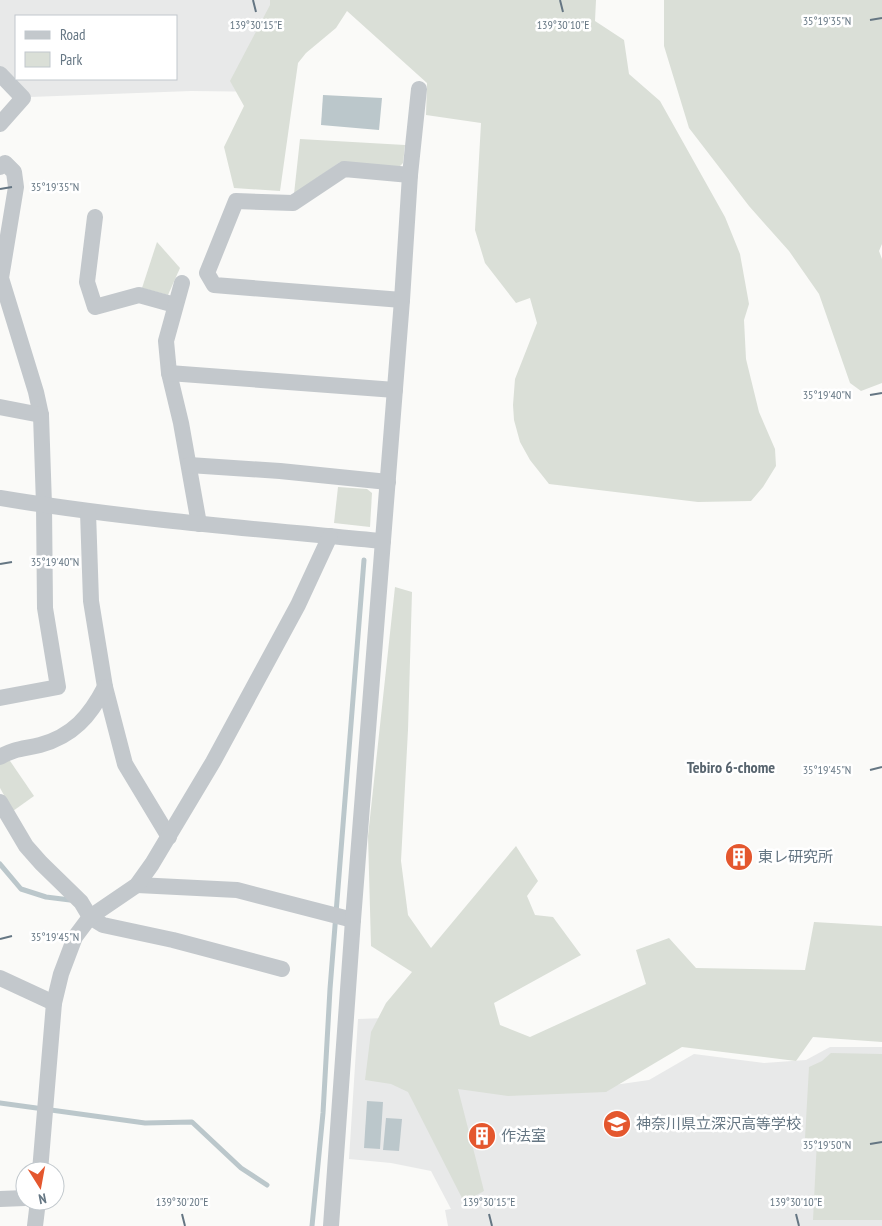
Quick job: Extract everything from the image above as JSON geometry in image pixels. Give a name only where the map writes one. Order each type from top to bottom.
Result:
[{"type":"street","points":[[0,74],[23,98],[0,124]]},
{"type":"street","points":[[331,1226],[352,920],[388,482],[410,175],[419,89]]},
{"type":"street","points":[[0,168],[5,163],[14,172],[16,187],[1,278],[6,317],[36,392],[41,415],[45,608],[58,688],[0,698]]},
{"type":"street","points":[[402,300],[214,286],[206,273],[236,201],[293,203],[344,169],[410,175]]},
{"type":"street","points":[[95,217],[87,282],[95,307],[139,295],[175,305]]},
{"type":"street","points":[[182,283],[166,341],[170,373],[200,524]]},
{"type":"street","points":[[170,373],[394,390]]},
{"type":"street","points":[[0,407],[41,415]]},
{"type":"street","points":[[189,465],[280,471],[388,482]]},
{"type":"street","points":[[0,498],[88,512],[383,541]]},
{"type":"street","points":[[88,512],[91,601],[105,687],[125,764],[169,836]]},
{"type":"street","points":[[41,1161],[54,1003],[61,974],[74,937],[90,917],[137,885],[169,836],[213,762],[298,605],[330,536]]},
{"type":"street","points":[[0,757],[13,750],[45,743],[65,734],[85,719],[96,705],[105,687]]},
{"type":"street","points":[[0,802],[26,846],[81,902],[90,917],[103,925],[173,940],[282,968]]},
{"type":"street","points":[[137,885],[237,890],[352,920]]},
{"type":"street","points":[[0,978],[54,1003]]},
{"type":"street","points":[[0,1199],[15,1198]]},
{"type":"street","points":[[36,1226],[37,1211]]},
{"type":"shaded area","points":[[0,0],[305,0],[270,92],[191,91],[30,97],[0,66]]},
{"type":"shaded area","points":[[323,95],[382,98],[379,130],[321,125]]},
{"type":"shaded area","name":"神奈川県立深沢高等学校","points":[[411,1017],[593,1088],[649,1080],[694,1054],[764,1063],[806,1060],[830,1047],[882,1047],[882,1226],[448,1226],[445,1210],[451,1209],[431,1171],[391,1163],[349,1159],[358,1019]]},
{"type":"shaded area","points":[[367,1101],[383,1102],[380,1149],[364,1148]]},
{"type":"shaded area","points":[[386,1118],[402,1119],[399,1151],[383,1150]]},
{"type":"green space","points":[[270,0],[596,0],[595,21],[624,40],[629,74],[660,101],[725,217],[740,254],[749,304],[744,320],[746,359],[759,412],[775,449],[776,466],[763,487],[751,501],[698,502],[549,484],[530,460],[520,442],[514,420],[515,379],[537,323],[530,298],[516,303],[485,263],[475,230],[481,123],[426,115],[427,83],[347,11],[336,28],[306,53],[298,63],[280,191],[234,188],[224,147],[244,106],[230,81],[270,5]]},
{"type":"green space","points":[[664,0],[882,0],[882,244],[879,251],[882,259],[882,383],[861,391],[850,383],[819,294],[789,251],[749,206],[689,128],[664,46]]},
{"type":"green space","points":[[300,139],[405,145],[403,163],[398,168],[340,162],[294,194]]},
{"type":"green space","points":[[157,242],[180,268],[168,295],[142,288]]},
{"type":"green space","points":[[338,487],[367,489],[372,493],[370,527],[334,523]]},
{"type":"green space","points":[[395,587],[412,592],[408,730],[401,861],[408,915],[431,948],[516,846],[538,881],[527,896],[535,915],[553,917],[581,955],[494,1003],[500,1025],[530,1037],[646,984],[636,950],[669,938],[696,968],[805,970],[814,922],[882,926],[882,1042],[813,1037],[796,1061],[682,1047],[606,1092],[508,1096],[458,1089],[484,1191],[464,1202],[408,1092],[391,1084],[365,1080],[371,1032],[386,1003],[412,972],[371,946],[368,836]]},
{"type":"green space","points":[[8,758],[34,796],[13,811],[0,788],[0,763]]},
{"type":"green space","points":[[831,1053],[882,1054],[882,1220],[813,1220],[817,1140],[805,1138],[809,1067],[822,1061]]},
{"type":"waterway","points":[[312,1226],[323,1113],[330,989],[364,560]]},
{"type":"waterway","points":[[0,864],[21,889],[46,897],[70,900]]},
{"type":"waterway","points":[[0,1103],[145,1123],[192,1122],[241,1168],[267,1185]]},
{"type":"place","name":"東レ研究所","points":[[739,857]]},
{"type":"place","name":"神奈川県立深沢高等学校","points":[[617,1124]]},
{"type":"place","name":"作法室","points":[[482,1136]]},
{"type":"district","name":"Tebiro 6-chome","points":[[731,767]]}]
